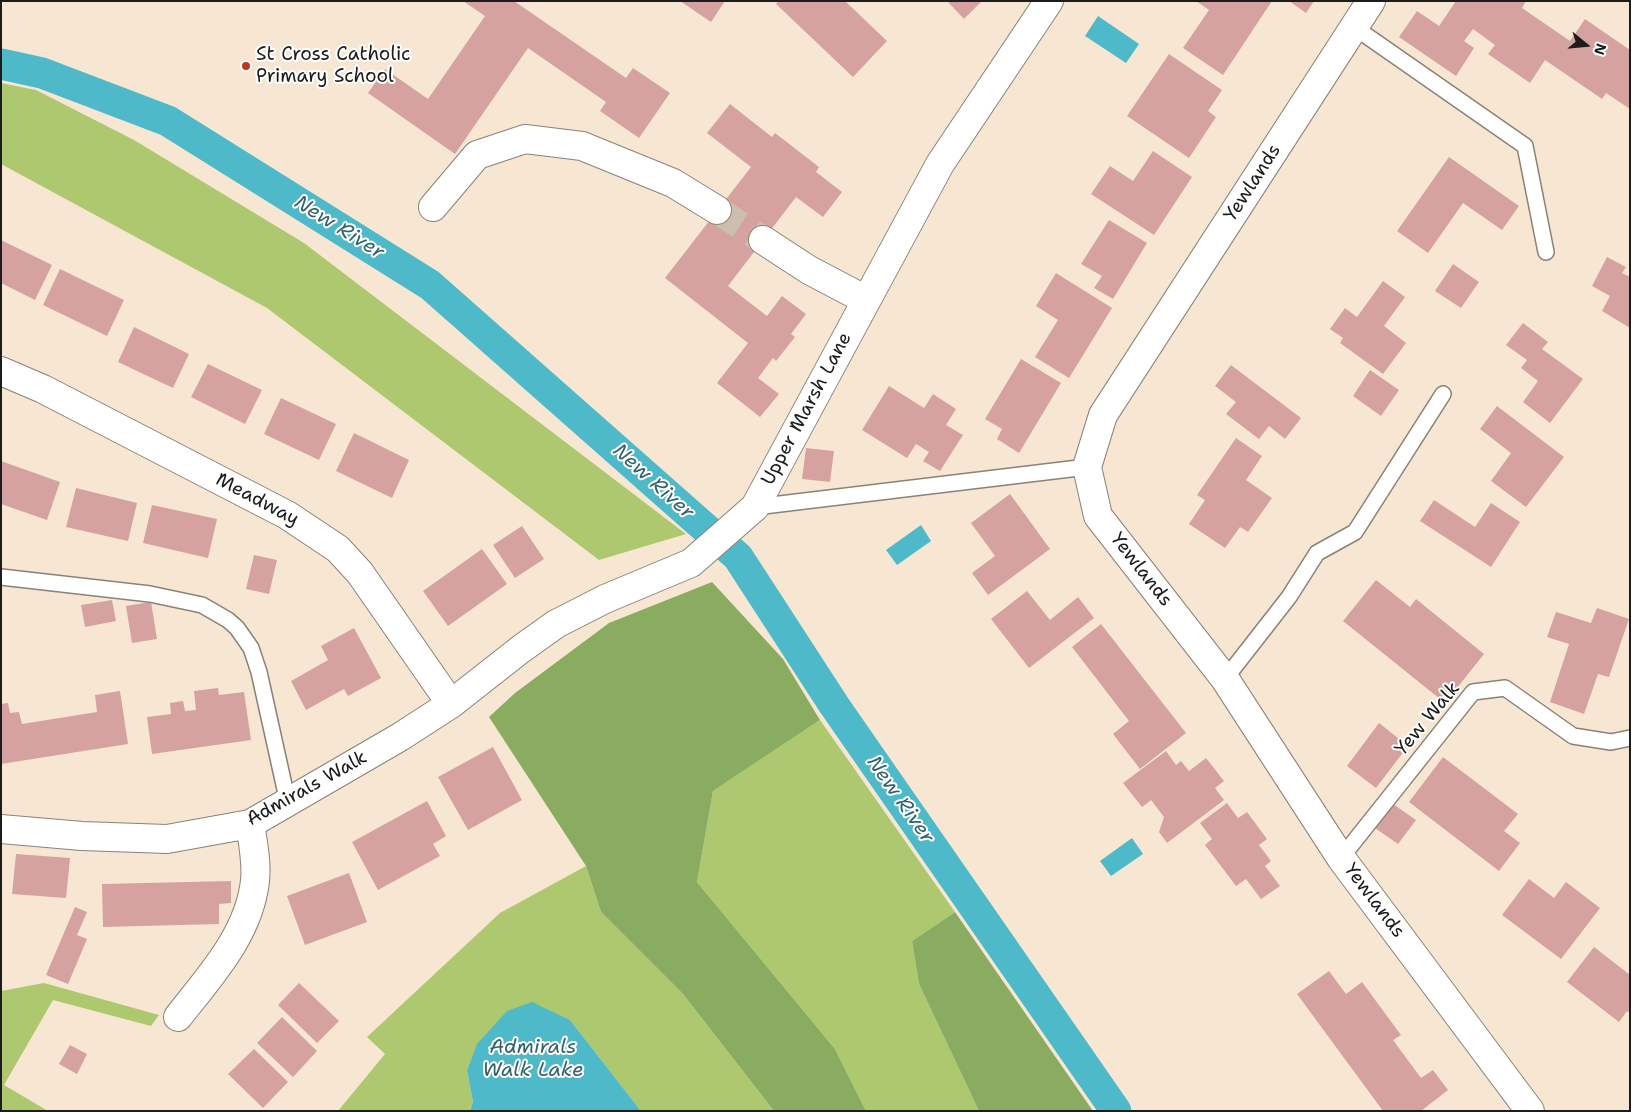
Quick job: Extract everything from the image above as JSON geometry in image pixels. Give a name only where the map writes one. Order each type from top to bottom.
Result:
[{"type":"street","name":"Upper Marsh Lane","points":[[451,704],[556,624],[605,599],[690,563],[752,511],[940,164],[1049,1]]},
{"type":"street","name":"Yewlands","points":[[1371,1],[1103,415],[1087,467],[1098,516],[1225,679],[1341,858],[1530,1111]]},
{"type":"street","points":[[433,207],[477,155],[525,139],[582,146],[673,183],[717,210]]},
{"type":"street","points":[[763,240],[809,270],[866,300]]},
{"type":"street","name":"Meadway","points":[[1,371],[44,389],[287,515],[338,549],[360,573],[451,704]]},
{"type":"street","name":"Admirals Walk","points":[[1,828],[82,836],[167,839],[250,824],[400,737],[451,704]]},
{"type":"street","points":[[178,1017],[222,960],[246,919],[255,881],[256,859],[250,824]]},
{"type":"lane","points":[[1354,27],[1525,146],[1546,252]]},
{"type":"lane","points":[[1225,679],[1290,597],[1317,553],[1355,532],[1443,394]]},
{"type":"lane","points":[[752,511],[1087,467]]},
{"type":"lane","points":[[1,577],[150,594],[202,605],[228,620],[237,628],[251,648],[259,672],[288,803]]},
{"type":"lane","name":"Yew Walk","points":[[1341,858],[1473,692],[1505,688],[1573,736],[1611,742],[1630,738]]},
{"type":"green space","points":[[1,83],[36,90],[134,140],[304,243],[686,534],[599,560],[267,308],[1,164]]},
{"type":"green space","points":[[712,582],[783,659],[820,720],[713,791],[697,882],[835,1049],[866,1111],[774,1111],[683,994],[601,912],[586,866],[489,717],[515,693],[609,623]]},
{"type":"green space","points":[[820,720],[955,912],[912,941],[919,984],[979,1111],[866,1111],[835,1049],[697,882],[713,791]]},
{"type":"green space","points":[[586,866],[601,912],[683,994],[774,1111],[641,1111],[570,1020],[467,1071],[473,1102],[470,1111],[338,1111],[385,1054],[367,1037],[500,913]]},
{"type":"green space","points":[[955,912],[1093,1111],[979,1111],[919,984],[912,941]]},
{"type":"green space","points":[[44,983],[159,1015],[151,1026],[53,1000],[4,1085],[48,1111],[1,1111],[1,991]]},
{"type":"water","points":[[1098,16],[1139,44],[1126,63],[1085,36]]},
{"type":"water","points":[[921,525],[931,541],[897,565],[886,550]]},
{"type":"water","points":[[1132,838],[1143,854],[1111,876],[1100,861]]},
{"type":"water","name":"Admirals Walk Lake","points":[[532,1002],[570,1020],[641,1111],[470,1111],[473,1102],[467,1071],[477,1044],[507,1011]]},
{"type":"building","points":[[463,1],[514,1],[626,78],[633,68],[670,93],[639,138],[600,111],[606,102],[528,48],[455,154],[368,93],[385,69],[428,99],[485,16]]},
{"type":"building","points":[[680,1],[725,1],[711,22]]},
{"type":"building","points":[[778,1],[845,1],[887,41],[853,77],[776,4]]},
{"type":"building","points":[[947,1],[982,1],[964,19]]},
{"type":"building","points":[[1196,1],[1272,1],[1223,75],[1183,48],[1209,10]]},
{"type":"building","points":[[1289,1],[1314,1],[1306,13]]},
{"type":"building","points":[[1456,1],[1526,1],[1522,8],[1570,41],[1585,19],[1630,50],[1630,109],[1606,93],[1602,99],[1545,60],[1530,83],[1488,54],[1495,45],[1473,29],[1464,41],[1474,48],[1456,76],[1399,37],[1417,11],[1439,26]]},
{"type":"building","points":[[1169,54],[1222,90],[1208,111],[1216,117],[1189,158],[1127,116]]},
{"type":"building","points":[[730,104],[772,137],[775,133],[819,167],[816,172],[842,192],[823,217],[796,197],[728,286],[767,316],[782,296],[806,314],[791,334],[795,337],[776,361],[773,358],[758,378],[779,394],[760,417],[717,383],[748,343],[665,278],[751,167],[707,133]]},
{"type":"building","points":[[1153,151],[1192,177],[1154,235],[1091,194],[1110,166],[1133,181]]},
{"type":"building","points":[[1449,157],[1519,206],[1502,230],[1463,203],[1428,253],[1397,231]]},
{"type":"building","points":[[1109,220],[1147,243],[1113,299],[1094,288],[1102,276],[1081,264]]},
{"type":"building","points":[[1,240],[52,265],[35,300],[1,283]]},
{"type":"building","points":[[1607,257],[1626,267],[1622,273],[1630,277],[1630,328],[1602,311],[1610,296],[1592,286]]},
{"type":"building","points":[[1453,264],[1479,282],[1461,308],[1435,291]]},
{"type":"building","points":[[60,269],[124,300],[107,336],[43,305]]},
{"type":"building","points":[[1056,273],[1112,308],[1069,378],[1035,357],[1058,320],[1036,306]]},
{"type":"building","points":[[1383,281],[1405,297],[1384,326],[1406,343],[1383,374],[1340,343],[1343,338],[1330,329],[1345,308],[1357,317]]},
{"type":"building","points":[[1523,323],[1548,342],[1542,349],[1583,379],[1550,423],[1523,402],[1538,381],[1521,368],[1527,360],[1506,345]]},
{"type":"building","points":[[134,327],[189,354],[173,388],[118,362]]},
{"type":"building","points":[[1021,359],[1061,383],[1019,453],[997,439],[1002,429],[985,419]]},
{"type":"building","points":[[208,364],[262,390],[245,424],[191,397]]},
{"type":"building","points":[[1231,365],[1301,418],[1285,439],[1269,426],[1259,439],[1226,414],[1236,402],[1215,386]]},
{"type":"building","points":[[1370,370],[1399,390],[1381,416],[1353,396]]},
{"type":"building","points":[[889,386],[924,408],[933,394],[956,409],[946,425],[963,435],[940,471],[923,461],[929,452],[916,444],[907,458],[862,430]]},
{"type":"building","points":[[281,398],[336,424],[319,460],[264,434]]},
{"type":"building","points":[[1497,406],[1564,457],[1526,507],[1491,481],[1511,453],[1480,429]]},
{"type":"building","points":[[354,433],[409,460],[392,498],[336,471]]},
{"type":"building","points":[[1236,438],[1262,456],[1246,480],[1272,498],[1248,532],[1240,527],[1225,548],[1189,524],[1205,500],[1197,495]]},
{"type":"building","points":[[806,448],[834,451],[830,482],[802,479]]},
{"type":"building","points":[[1,461],[60,482],[47,520],[1,504]]},
{"type":"building","points":[[76,488],[137,503],[128,541],[66,527]]},
{"type":"building","points":[[1010,494],[1050,549],[988,595],[972,573],[995,556],[971,523]]},
{"type":"building","points":[[1434,500],[1475,527],[1491,503],[1520,522],[1491,567],[1420,521]]},
{"type":"building","points":[[152,505],[217,519],[208,558],[143,543]]},
{"type":"building","points":[[522,526],[544,559],[515,578],[493,545]]},
{"type":"building","points":[[482,549],[507,584],[448,626],[423,591]]},
{"type":"building","points":[[254,555],[277,560],[269,594],[246,589]]},
{"type":"building","points":[[1376,580],[1410,607],[1416,599],[1484,654],[1445,703],[1343,621]]},
{"type":"building","points":[[1027,591],[1050,620],[1078,597],[1094,618],[1029,668],[991,619]]},
{"type":"building","points":[[112,600],[116,621],[85,627],[81,605]]},
{"type":"building","points":[[151,602],[157,639],[132,643],[126,606]]},
{"type":"building","points":[[1597,608],[1629,619],[1609,677],[1598,674],[1584,714],[1550,702],[1569,644],[1547,637],[1556,612],[1591,623]]},
{"type":"building","points":[[1101,624],[1186,733],[1140,769],[1113,734],[1129,721],[1072,647]]},
{"type":"building","points":[[354,628],[381,678],[348,696],[344,689],[306,710],[291,681],[328,660],[321,646]]},
{"type":"building","points":[[218,688],[219,695],[244,692],[251,740],[152,754],[147,717],[171,714],[170,703],[183,701],[185,711],[196,710],[194,691]]},
{"type":"building","points":[[120,691],[128,744],[1,764],[1,704],[8,703],[10,713],[19,712],[22,724],[97,712],[95,695]]},
{"type":"building","points":[[1379,723],[1408,746],[1376,788],[1347,766]]},
{"type":"building","points":[[493,747],[522,800],[468,830],[438,777]]},
{"type":"building","points":[[1166,751],[1176,765],[1181,761],[1189,771],[1206,758],[1224,781],[1215,788],[1224,800],[1167,843],[1159,832],[1164,817],[1151,800],[1142,807],[1123,783]]},
{"type":"building","points":[[1443,757],[1518,814],[1504,831],[1520,843],[1499,871],[1409,802]]},
{"type":"building","points":[[427,801],[446,836],[433,844],[440,856],[378,890],[352,842]]},
{"type":"building","points":[[1227,803],[1238,818],[1247,812],[1267,839],[1259,845],[1271,861],[1265,866],[1280,886],[1261,899],[1246,879],[1236,886],[1205,845],[1212,839],[1200,823]]},
{"type":"building","points":[[1393,804],[1416,820],[1398,844],[1375,828]]},
{"type":"building","points":[[16,854],[70,858],[66,898],[12,894]]},
{"type":"building","points":[[349,873],[367,922],[305,945],[287,896]]},
{"type":"building","points":[[1529,879],[1554,898],[1566,882],[1600,908],[1561,959],[1502,915]]},
{"type":"building","points":[[231,881],[231,903],[219,904],[219,924],[103,927],[102,884]]},
{"type":"building","points":[[75,907],[87,912],[77,935],[87,939],[68,984],[46,975]]},
{"type":"building","points":[[1594,947],[1630,975],[1630,1013],[1627,1011],[1619,1022],[1567,982]]},
{"type":"building","points":[[1329,971],[1346,994],[1362,982],[1401,1035],[1393,1040],[1421,1078],[1433,1070],[1448,1090],[1421,1111],[1383,1111],[1297,994]]},
{"type":"building","points":[[299,983],[339,1021],[317,1043],[278,1005]]},
{"type":"building","points":[[282,1017],[317,1051],[293,1077],[257,1043]]},
{"type":"building","points":[[70,1045],[87,1054],[77,1074],[59,1064]]},
{"type":"building","points":[[254,1049],[288,1082],[263,1108],[228,1074]]},
{"type":"waterway","name":"New River","points":[[1,64],[42,73],[168,121],[430,285],[738,557],[834,705],[1116,1111]]},
{"type":"tunnel","points":[[717,210],[763,240]]},
{"type":"place","name":"St Cross Catholic Primary School","points":[[246,66]]}]
